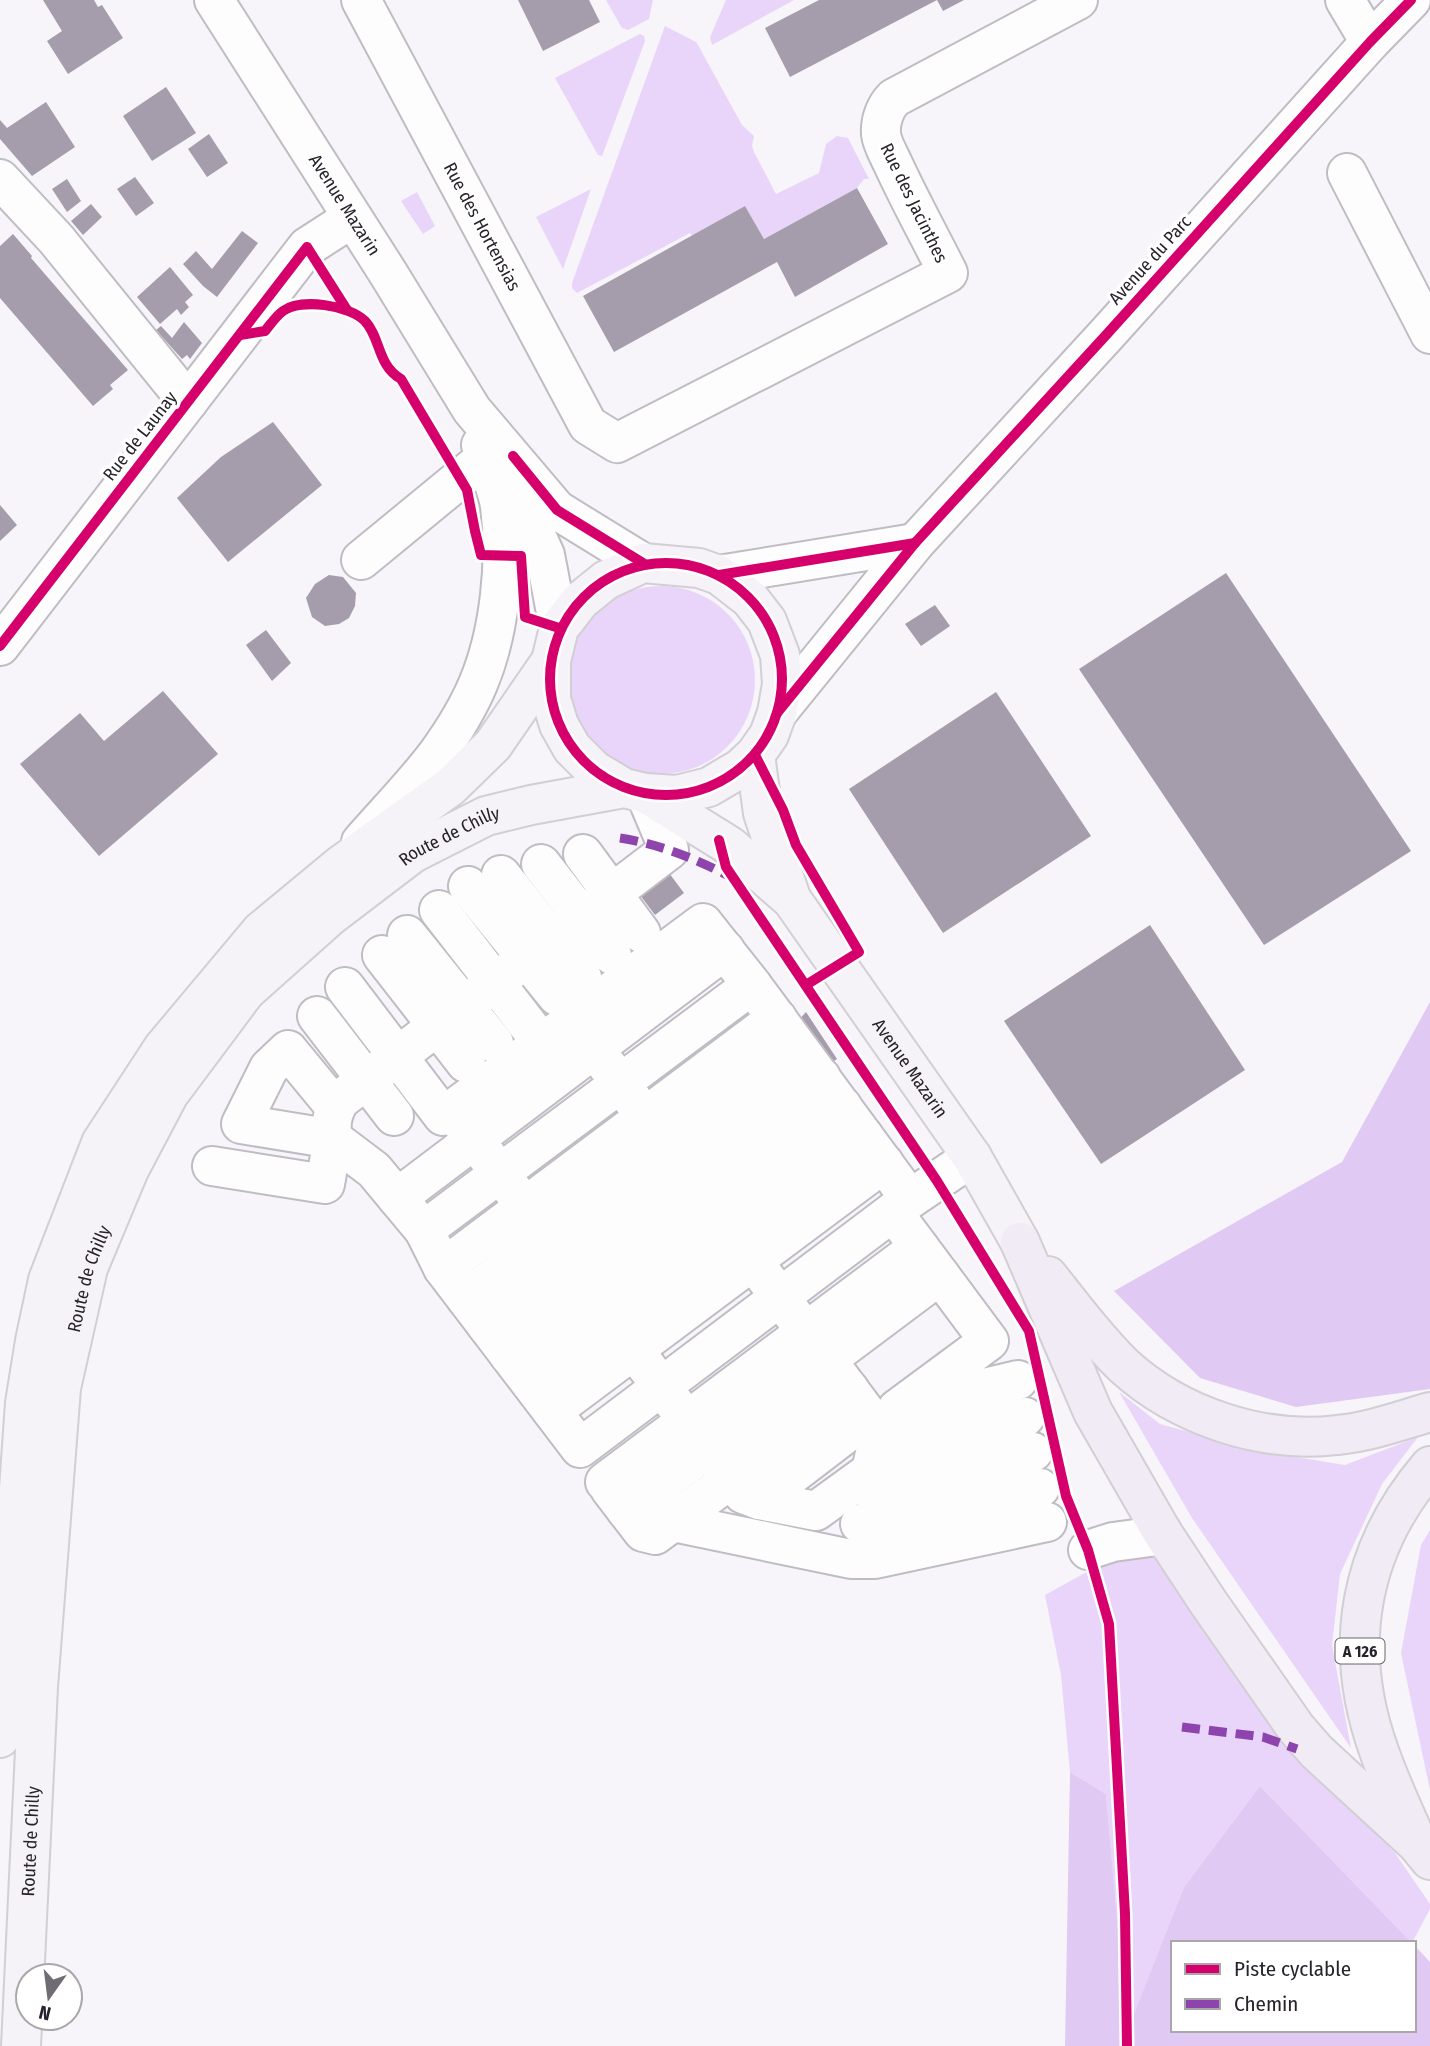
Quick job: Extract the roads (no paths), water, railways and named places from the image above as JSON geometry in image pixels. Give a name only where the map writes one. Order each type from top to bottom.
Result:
[{"type":"highway","points":[[1020,1242],[1122,1364],[1144,1383],[1188,1409],[1260,1432],[1313,1437],[1337,1436],[1373,1429],[1430,1412]]},
{"type":"highway","points":[[1020,1242],[1093,1412],[1162,1532],[1208,1602],[1310,1744],[1423,1852]]},
{"type":"highway","name":"A 126","points":[[1423,1852],[1376,1740],[1363,1689],[1359,1642],[1364,1594],[1371,1570],[1408,1495],[1430,1466]]},
{"type":"main road","points":[[643,563],[699,568],[719,575],[750,599],[767,621],[780,655],[782,684],[778,713],[769,736],[741,768],[709,787],[677,795],[634,790],[594,770],[572,748],[559,725],[551,699],[555,645],[580,601],[606,580],[643,563]]},
{"type":"main road","name":"Route de Chilly","points":[[0,1738],[25,1403],[35,1341],[48,1280],[101,1143],[163,1048],[261,931],[342,864],[450,787],[493,745],[555,645]]},
{"type":"main road","name":"Avenue Mazarin","points":[[755,755],[763,813],[792,900]]},
{"type":"main road","name":"Route de Chilly","points":[[21,2046],[38,1687],[61,1388],[88,1268],[130,1170],[169,1094],[246,991],[329,917],[413,853],[486,816],[634,790]]},
{"type":"main road","name":"Avenue Mazarin","points":[[634,790],[730,846],[792,900],[972,1157],[1020,1242]]},
{"type":"street","name":"Avenue Mazarin","points":[[214,0],[388,273],[479,438],[531,524],[545,555],[555,645]]},
{"type":"street","name":"Rue des Hortensias","points":[[362,0],[588,425],[617,443]]},
{"type":"street","name":"Rue des Jacinthes","points":[[617,443],[948,273],[883,141],[882,122],[888,104],[894,98],[1078,0]]},
{"type":"street","points":[[1345,0],[1370,42]]},
{"type":"street","name":"Avenue du Parc","points":[[778,713],[915,543],[1410,0]]},
{"type":"street","points":[[1347,173],[1430,334]]},
{"type":"street","points":[[0,179],[56,239],[188,402]]},
{"type":"street","name":"Rue de Launay","points":[[0,646],[307,247],[352,218]]},
{"type":"street","name":"Avenue Mazarin","points":[[479,438],[558,510],[643,563]]},
{"type":"street","points":[[342,864],[437,754],[460,720],[478,683],[492,642],[500,590],[500,503],[479,438],[360,560]]},
{"type":"street","points":[[719,575],[915,543]]},
{"type":"street","points":[[212,1166],[325,1184],[340,1100],[669,850],[634,790]]},
{"type":"street","points":[[463,1125],[593,988],[612,893],[583,854]]},
{"type":"street","points":[[541,864],[554,938],[593,988]]},
{"type":"street","points":[[542,1043],[496,982],[469,890],[554,938],[593,988],[620,1083],[780,1297],[859,1437],[852,1559],[673,1522]]},
{"type":"street","points":[[397,1198],[593,988],[703,923],[831,1091],[947,1284],[989,1341],[859,1437]]},
{"type":"street","points":[[394,945],[480,1053]]},
{"type":"street","points":[[424,1230],[752,985]]},
{"type":"street","points":[[345,987],[443,1116],[463,1125],[660,1387],[723,1465],[816,1511]]},
{"type":"street","points":[[317,1016],[394,1116]]},
{"type":"street","points":[[498,1340],[831,1091]]},
{"type":"street","points":[[498,1340],[831,1091]]},
{"type":"street","points":[[498,1340],[831,1091]]},
{"type":"street","points":[[334,1123],[424,1230],[498,1340],[643,1532],[655,1535],[673,1522],[723,1465],[859,1437],[1036,1470],[859,1437]]},
{"type":"street","points":[[580,1448],[901,1205],[972,1157]]},
{"type":"street","points":[[816,1511],[947,1284]]},
{"type":"street","points":[[816,1511],[947,1284]]},
{"type":"street","points":[[615,1496],[723,1465],[859,1437],[1018,1380]]},
{"type":"street","points":[[1088,1550],[1162,1532]]}]
